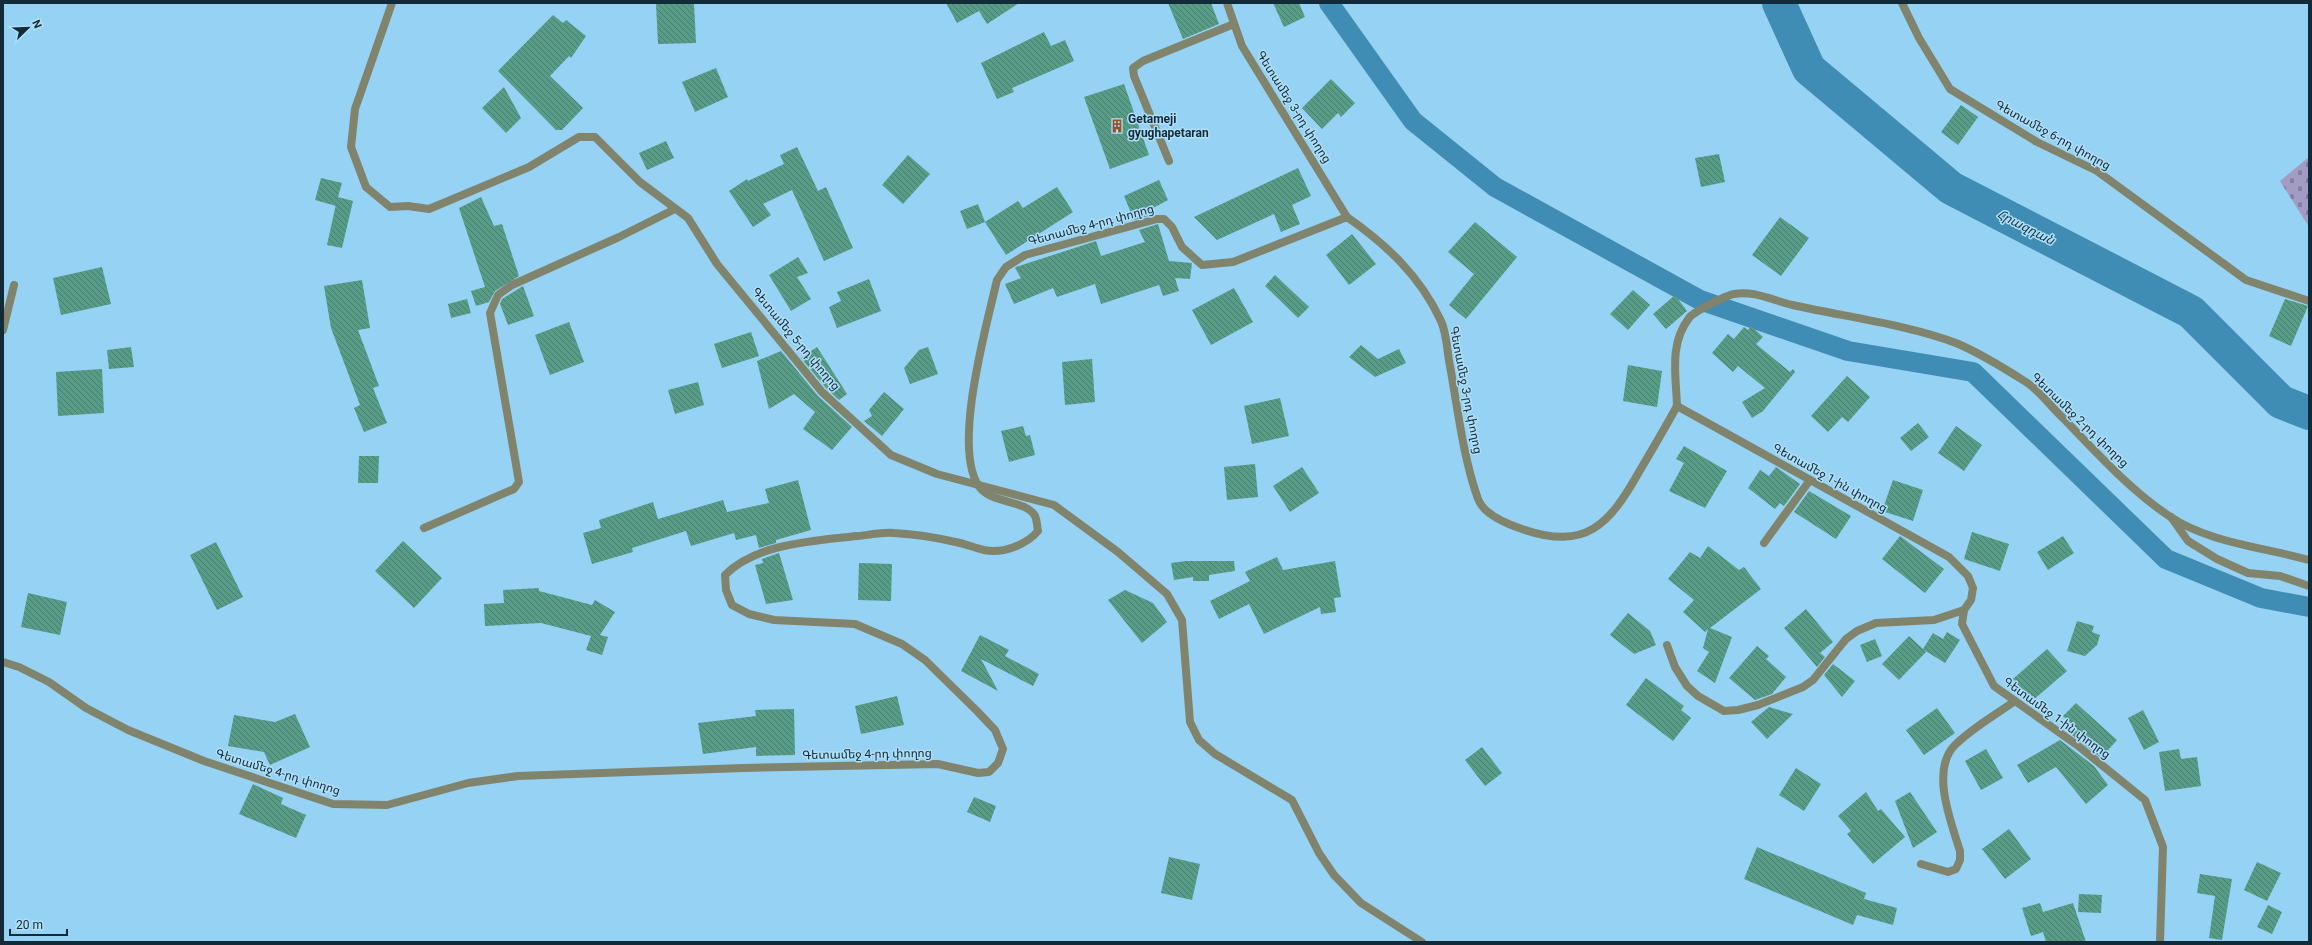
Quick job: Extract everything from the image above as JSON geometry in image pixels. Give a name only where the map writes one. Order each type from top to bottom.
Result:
[{"type":"street","name":"Գետամեջ 5-րդ փողոց","points":[[392,3],[355,109],[351,147],[366,186],[390,207],[408,206],[430,208],[529,167],[579,137],[595,136],[640,182],[688,218],[716,264],[822,392],[854,419],[892,455],[938,474],[1054,504],[1118,552],[1167,594],[1182,620],[1190,722],[1199,740],[1215,754],[1292,800],[1319,853],[1334,875],[1362,903],[1422,942]]},
{"type":"street","name":"Գետամեջ 3-րդ փողոց","points":[[1227,3],[1242,46],[1347,217],[1373,235],[1404,263],[1424,289],[1442,323],[1466,453],[1479,501],[1498,521],[1536,534],[1564,538],[1588,532],[1611,516],[1626,495],[1677,406]]},
{"type":"street","name":"Գետամեջ 6-րդ փողոց","points":[[1902,3],[1919,38],[1950,89],[2037,142],[2098,171],[2246,280],[2309,301]]},
{"type":"street","points":[[1169,161],[1134,76],[1134,68],[1143,61],[1234,24]]},
{"type":"street","points":[[424,528],[514,488],[519,482],[490,313],[498,295],[512,285],[619,237],[675,209]]},
{"type":"street","name":"Գետամեջ 4-րդ փողոց","points":[[3,662],[19,667],[49,682],[86,708],[128,730],[204,761],[333,804],[387,805],[468,783],[518,776],[743,768],[938,764],[978,774],[989,772],[998,762],[1003,749],[995,730],[925,660],[902,644],[855,624],[774,620],[749,614],[732,605],[726,590],[725,575],[734,566],[759,554],[786,546],[893,533],[960,543],[985,550],[1008,549],[1030,540],[1038,531],[1034,515],[1027,508],[988,496],[977,484],[971,467],[969,439],[973,380],[997,280],[1006,267],[1025,255],[1157,219],[1164,219],[1172,227],[1182,247],[1202,265],[1233,262],[1347,217]]},
{"type":"street","points":[[3,330],[14,285]]},
{"type":"street","name":"Գետամեջ 2-րդ փողոց","points":[[1677,406],[1674,370],[1676,342],[1690,316],[1733,294],[1751,293],[1792,305],[1931,335],[1957,344],[1988,359],[2028,383],[2146,499],[2170,517],[2194,529],[2216,537],[2309,560]]},
{"type":"street","name":"Գետամեջ 1-ին փողոց","points":[[1677,406],[1949,557],[1968,576],[1973,588],[1971,600],[1964,610],[1962,624],[1994,686],[2076,745],[2144,800],[2163,847],[2160,942]]},
{"type":"street","points":[[1764,543],[1810,480]]},
{"type":"street","points":[[2170,517],[2188,540],[2217,559],[2248,573],[2280,576],[2309,586]]},
{"type":"street","points":[[1667,645],[1674,668],[1687,686],[1698,696],[1724,710],[1738,710],[1758,705],[1803,687],[1813,680],[1846,639],[1857,631],[1876,623],[1934,620],[1964,610]]},
{"type":"street","points":[[1922,864],[1948,872],[1956,869],[1960,860],[1960,851],[1943,782],[1946,760],[1954,745],[2015,701]]},
{"type":"green space","points":[[2309,157],[2309,227],[2280,181]]},
{"type":"building","points":[[694,3],[696,43],[658,44],[656,4]]},
{"type":"building","points":[[946,3],[1019,3],[987,24],[979,11],[957,23]]},
{"type":"building","points":[[1168,3],[1211,3],[1219,24],[1183,39]]},
{"type":"building","points":[[1273,3],[1299,3],[1305,17],[1284,27]]},
{"type":"building","points":[[553,15],[563,23],[566,20],[586,36],[571,58],[569,56],[550,76],[583,108],[562,130],[556,130],[498,71]]},
{"type":"building","points":[[1044,32],[1051,46],[1065,40],[1074,61],[1012,88],[1014,92],[997,99],[981,63]]},
{"type":"building","points":[[716,68],[728,97],[695,112],[682,82]]},
{"type":"building","points":[[1331,79],[1355,103],[1341,117],[1338,113],[1322,129],[1302,108]]},
{"type":"building","name":"Getameji gyughapetaran","points":[[1124,84],[1149,155],[1110,169],[1084,97]]},
{"type":"building","points":[[504,87],[521,118],[506,133],[482,108]]},
{"type":"building","points":[[1961,105],[1978,117],[1958,145],[1941,132]]},
{"type":"building","points":[[666,141],[674,158],[647,170],[639,153]]},
{"type":"building","points":[[797,147],[818,191],[826,187],[853,248],[824,261],[792,190],[763,204],[771,215],[753,227],[729,191],[747,179],[748,181],[784,164],[780,155]]},
{"type":"building","points":[[1719,154],[1725,182],[1701,187],[1695,158]]},
{"type":"building","points":[[908,155],[930,174],[903,204],[882,185]]},
{"type":"building","points":[[1298,168],[1311,196],[1292,205],[1300,224],[1281,232],[1274,214],[1217,240],[1194,217]]},
{"type":"building","points":[[321,178],[342,183],[338,197],[353,201],[342,248],[327,245],[336,206],[315,200]]},
{"type":"building","points":[[1159,180],[1168,200],[1153,208],[1155,214],[1134,220],[1124,196]]},
{"type":"building","points":[[1057,187],[1073,212],[1006,255],[985,222],[1018,201],[1023,208]]},
{"type":"building","points":[[481,197],[494,226],[502,224],[519,276],[495,291],[489,302],[476,306],[471,291],[485,287],[459,208]]},
{"type":"building","points":[[978,204],[985,222],[967,229],[960,211]]},
{"type":"building","points":[[1780,217],[1809,238],[1781,276],[1752,255]]},
{"type":"building","points":[[1475,222],[1517,257],[1466,319],[1449,305],[1474,274],[1448,252]]},
{"type":"building","points":[[1158,224],[1169,261],[1192,263],[1190,279],[1175,278],[1179,291],[1163,296],[1159,285],[1101,304],[1095,284],[1057,297],[1053,288],[1014,304],[1005,284],[1021,278],[1015,268],[1016,267],[1096,241],[1101,256],[1145,242],[1139,230]]},
{"type":"building","points":[[1352,234],[1376,264],[1349,285],[1326,255]]},
{"type":"building","points":[[798,257],[808,273],[797,277],[811,299],[791,311],[769,275]]},
{"type":"building","points":[[102,267],[111,304],[61,315],[53,278]]},
{"type":"building","points":[[1275,275],[1309,307],[1298,318],[1265,286]]},
{"type":"building","points":[[869,279],[881,311],[837,328],[829,307],[841,301],[837,292]]},
{"type":"building","points":[[362,280],[370,328],[358,330],[379,386],[373,388],[387,423],[364,432],[354,408],[360,405],[331,328],[324,286]]},
{"type":"building","points":[[523,286],[534,316],[508,325],[500,304],[502,299]]},
{"type":"building","points":[[1234,288],[1253,322],[1211,345],[1192,310]]},
{"type":"building","points":[[1633,290],[1650,305],[1628,330],[1610,314]]},
{"type":"building","points":[[1675,295],[1687,311],[1666,329],[1653,314]]},
{"type":"building","points":[[467,299],[471,313],[451,318],[448,304]]},
{"type":"building","points":[[2285,299],[2308,306],[2291,346],[2269,336]]},
{"type":"building","points":[[569,322],[584,362],[550,375],[535,335]]},
{"type":"building","points":[[1751,326],[1763,337],[1756,344],[1790,372],[1793,369],[1795,372],[1763,411],[1752,418],[1742,402],[1765,388],[1738,366],[1733,372],[1712,353],[1728,334],[1734,339],[1744,327],[1748,330]]},
{"type":"building","points":[[751,332],[759,356],[722,368],[714,344]]},
{"type":"building","points":[[1361,345],[1378,359],[1399,349],[1406,363],[1375,377],[1349,357]]},
{"type":"building","points":[[131,347],[134,367],[109,369],[107,350]]},
{"type":"building","points":[[817,347],[847,394],[839,400],[826,388],[801,358]]},
{"type":"building","points":[[928,347],[938,374],[910,384],[904,368],[919,350]]},
{"type":"building","points":[[781,351],[818,396],[852,427],[832,450],[803,429],[815,412],[794,394],[769,409],[757,361]]},
{"type":"building","points":[[1092,359],[1095,402],[1065,405],[1062,362]]},
{"type":"building","points":[[1628,365],[1662,371],[1657,407],[1623,401]]},
{"type":"building","points":[[102,369],[104,413],[58,416],[56,372]]},
{"type":"building","points":[[1847,376],[1870,397],[1848,422],[1842,417],[1828,432],[1811,416]]},
{"type":"building","points":[[698,382],[704,405],[675,414],[668,390]]},
{"type":"building","points":[[884,392],[904,409],[882,436],[864,421],[872,416],[869,410]]},
{"type":"building","points":[[1280,398],[1289,436],[1252,444],[1244,406]]},
{"type":"building","points":[[1918,423],[1929,437],[1911,451],[1900,438]]},
{"type":"building","points":[[1023,426],[1026,436],[1030,435],[1035,455],[1009,462],[1001,431]]},
{"type":"building","points":[[1956,426],[1982,445],[1964,471],[1938,453]]},
{"type":"building","points":[[1684,446],[1727,471],[1705,508],[1669,491],[1684,463],[1676,459]]},
{"type":"building","points":[[359,456],[379,456],[378,483],[358,483]]},
{"type":"building","points":[[1255,464],[1258,497],[1227,500],[1224,467]]},
{"type":"building","points":[[1302,467],[1319,493],[1290,512],[1273,486]]},
{"type":"building","points":[[1776,467],[1800,484],[1784,506],[1780,503],[1775,509],[1748,488],[1760,470],[1769,476]]},
{"type":"building","points":[[798,480],[811,530],[776,540],[776,543],[759,548],[756,535],[736,540],[734,533],[691,546],[686,531],[632,548],[633,552],[592,564],[583,533],[601,528],[599,520],[653,502],[658,519],[723,500],[727,512],[769,503],[765,489]]},
{"type":"building","points":[[1893,480],[1923,490],[1913,521],[1882,511]]},
{"type":"building","points":[[1809,491],[1851,516],[1836,539],[1794,512]]},
{"type":"building","points":[[1972,532],[2009,544],[2000,571],[1964,559]]},
{"type":"building","points":[[1900,536],[1944,569],[1925,593],[1882,559]]},
{"type":"building","points":[[2063,536],[2074,553],[2048,570],[2037,552]]},
{"type":"building","points":[[403,541],[442,578],[414,608],[375,571]]},
{"type":"building","points":[[216,542],[243,597],[217,610],[190,555]]},
{"type":"building","points":[[1708,546],[1739,570],[1744,567],[1761,589],[1710,628],[1732,637],[1715,683],[1697,671],[1709,652],[1703,648],[1708,629],[1705,632],[1683,612],[1694,600],[1668,579],[1690,552],[1700,558]]},
{"type":"building","points":[[779,553],[793,600],[766,604],[755,565],[763,563],[762,559]]},
{"type":"building","points":[[1277,557],[1283,570],[1335,561],[1341,597],[1334,598],[1336,612],[1321,614],[1320,607],[1264,634],[1249,604],[1219,619],[1210,601],[1250,581],[1245,572]]},
{"type":"building","points":[[1186,561],[1234,561],[1235,571],[1209,575],[1209,581],[1193,581],[1193,577],[1174,580],[1171,563]]},
{"type":"building","points":[[859,563],[892,564],[891,601],[858,600]]},
{"type":"building","points":[[539,588],[539,591],[592,605],[595,600],[615,612],[600,635],[608,637],[602,655],[586,650],[591,636],[541,623],[485,626],[484,604],[504,603],[503,590]]},
{"type":"building","points":[[1125,590],[1153,603],[1167,622],[1142,643],[1108,600]]},
{"type":"building","points":[[28,593],[67,602],[60,635],[21,627]]},
{"type":"building","points":[[1806,609],[1833,642],[1820,653],[1825,657],[1817,667],[1784,628]]},
{"type":"building","points":[[1628,613],[1650,631],[1656,645],[1634,654],[1610,635]]},
{"type":"building","points":[[2077,621],[2094,626],[2092,632],[2100,635],[2097,645],[2085,656],[2067,651]]},
{"type":"building","points":[[1947,632],[1960,640],[1945,663],[1924,650],[1926,652],[1899,680],[1882,664],[1909,636],[1923,649],[1933,633],[1943,639]]},
{"type":"building","points":[[980,635],[1009,650],[1005,656],[1039,674],[1033,686],[981,659],[998,691],[961,671]]},
{"type":"building","points":[[1875,639],[1882,656],[1867,662],[1860,645]]},
{"type":"building","points":[[1757,646],[1769,656],[1766,659],[1786,677],[1772,694],[1755,700],[1729,678]]},
{"type":"building","points":[[2047,649],[2067,671],[2032,701],[2013,679]]},
{"type":"building","points":[[1833,664],[1855,681],[1842,697],[1824,675]]},
{"type":"building","points":[[1646,678],[1684,706],[1681,710],[1691,718],[1673,741],[1626,705]]},
{"type":"building","points":[[897,696],[904,725],[861,734],[855,706]]},
{"type":"building","points":[[2076,703],[2117,740],[2101,758],[2071,734],[2078,730],[2063,716]]},
{"type":"building","points":[[1769,707],[1793,714],[1767,739],[1751,722]]},
{"type":"building","points":[[1937,708],[1955,733],[1924,755],[1906,730]]},
{"type":"building","points":[[794,709],[795,755],[756,756],[756,747],[703,754],[698,723],[756,716],[755,710]]},
{"type":"building","points":[[2143,710],[2159,742],[2144,750],[2128,718]]},
{"type":"building","points":[[295,714],[310,747],[270,765],[264,752],[228,746],[234,715],[275,722]]},
{"type":"building","points":[[2060,740],[2094,766],[2108,785],[2086,804],[2056,767],[2028,783],[2017,765]]},
{"type":"building","points":[[1482,747],[1502,773],[1485,786],[1465,760]]},
{"type":"building","points":[[1986,749],[2003,778],[1981,790],[1965,761]]},
{"type":"building","points":[[2179,749],[2181,759],[2197,757],[2201,786],[2165,791],[2159,752]]},
{"type":"building","points":[[1796,768],[1821,784],[1804,811],[1779,795]]},
{"type":"building","points":[[253,784],[283,798],[281,804],[306,815],[296,838],[239,814]]},
{"type":"building","points":[[1866,792],[1878,811],[1881,809],[1905,837],[1873,864],[1847,834],[1851,831],[1838,816]]},
{"type":"building","points":[[1910,792],[1937,832],[1913,848],[1895,801]]},
{"type":"building","points":[[974,797],[996,806],[990,822],[967,812]]},
{"type":"building","points":[[2009,829],[2031,859],[2005,879],[1982,849]]},
{"type":"building","points":[[1757,847],[1866,893],[1864,899],[1897,908],[1893,925],[1857,915],[1853,925],[1744,879]]},
{"type":"building","points":[[1169,857],[1200,864],[1192,900],[1161,893]]},
{"type":"building","points":[[2257,862],[2281,873],[2267,901],[2244,890]]},
{"type":"building","points":[[2200,874],[2232,879],[2222,940],[2209,938],[2215,896],[2197,893]]},
{"type":"building","points":[[2079,894],[2102,895],[2101,913],[2078,912]]},
{"type":"building","points":[[2040,903],[2043,912],[2073,903],[2086,942],[2046,942],[2043,932],[2031,936],[2022,908]]},
{"type":"building","points":[[2268,905],[2282,912],[2272,934],[2257,927]]},
{"type":"waterway","points":[[1329,3],[1413,121],[1495,187],[1700,300],[1848,351],[1973,372],[2166,559],[2261,598],[2309,607]]},
{"type":"waterway","name":"Հրազդան","points":[[1779,3],[1809,69],[1951,188],[2191,312],[2281,402],[2309,413]]},
{"type":"place","name":"Getameji gyughapetaran","points":[[1117,126]]}]
